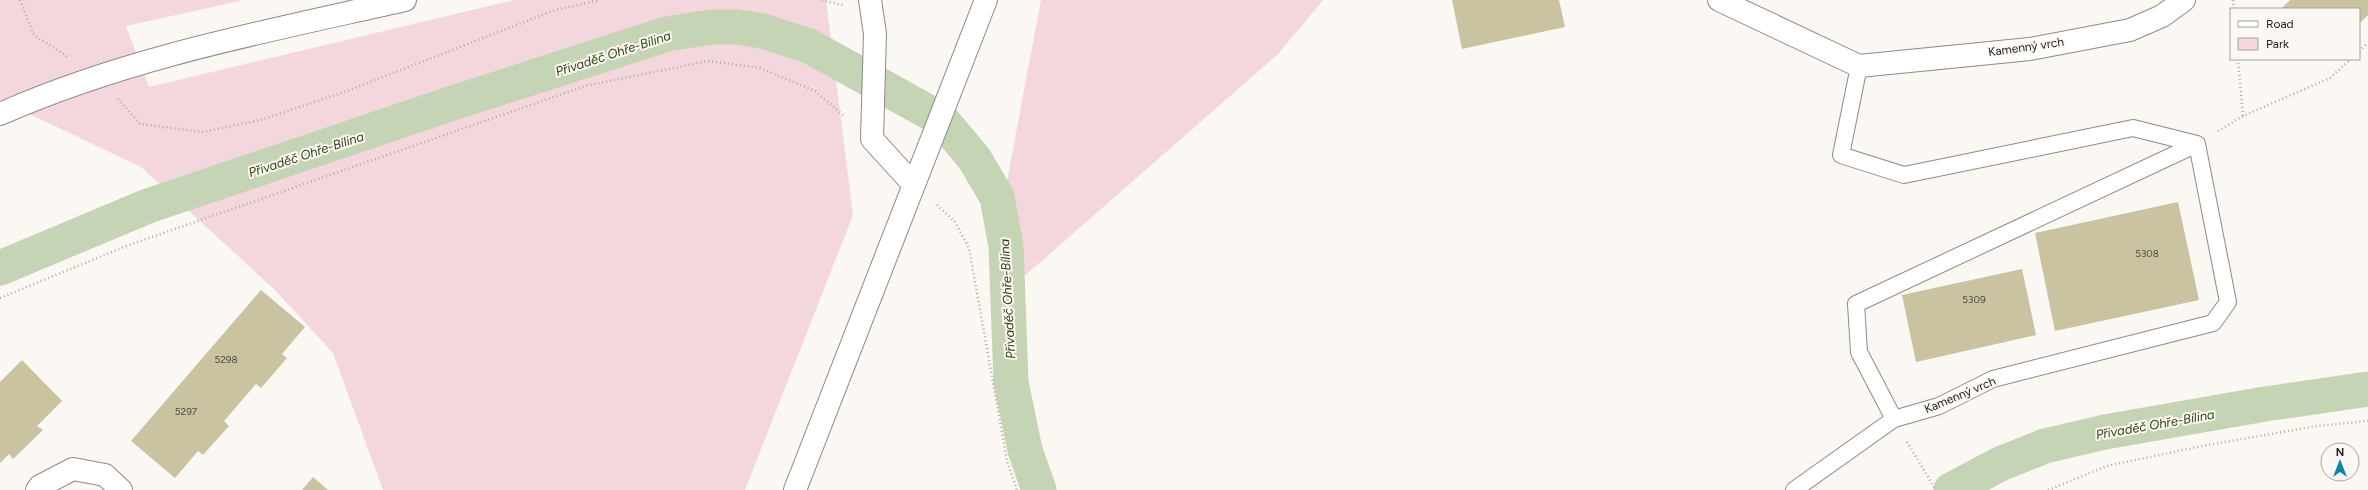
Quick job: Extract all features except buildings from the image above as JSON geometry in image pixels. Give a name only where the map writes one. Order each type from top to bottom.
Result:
[{"type":"street","points":[[0,114],[97,76],[177,52],[405,0]]},
{"type":"street","points":[[870,0],[875,34],[872,139],[913,184]]},
{"type":"street","points":[[795,490],[913,184],[961,68],[986,0]]},
{"type":"street","points":[[1720,0],[1859,66]]},
{"type":"street","name":"Kamenný vrch","points":[[1859,66],[2030,49],[2130,30],[2162,16],[2184,0]]},
{"type":"street","points":[[37,490],[40,486],[73,469],[105,475],[121,490]]},
{"type":"lane","points":[[1859,66],[1841,155],[1904,175],[2133,128],[2197,144]]},
{"type":"lane","points":[[1894,419],[1859,352],[1856,304],[2197,144]]},
{"type":"lane","name":"Kamenný vrch","points":[[1794,490],[1894,419],[1939,406],[1993,379],[2213,323],[2228,302],[2197,144]]},
{"type":"path","points":[[20,0],[34,35],[97,76],[140,124],[203,132],[264,119],[347,91],[555,10],[600,0]]},
{"type":"path","points":[[2360,50],[2368,43]]},
{"type":"path","points":[[2238,60],[2243,116]]},
{"type":"path","points":[[2197,144],[2243,116],[2330,78],[2349,60]]},
{"type":"path","points":[[0,298],[129,245],[585,86],[708,61],[760,68],[815,91],[872,139]]},
{"type":"path","points":[[913,184],[955,222],[969,248],[1007,461],[1017,490]]},
{"type":"path","points":[[1894,419],[1922,469],[1936,490]]},
{"type":"path","points":[[2048,490],[2108,466],[2188,449],[2317,426],[2368,421]]},
{"type":"green space","points":[[0,0],[244,0],[126,26],[149,87],[514,0],[826,0],[853,215],[745,490],[383,490],[333,353],[275,290],[141,167],[0,100]]},
{"type":"green space","points":[[1041,0],[1323,0],[1278,54],[1012,287],[1014,243],[1004,197]]},
{"type":"waterway","name":"Přivaděč Ohře-Bílina","points":[[0,268],[148,206],[456,102],[667,34],[711,27],[738,27],[762,31],[809,46],[941,119],[974,158],[997,197],[1006,246],[1011,382],[1025,450],[1039,490]]},
{"type":"waterway","name":"Přivaděč Ohře-Bílina","points":[[1951,490],[2000,464],[2045,446],[2105,432],[2265,404],[2368,389]]}]
